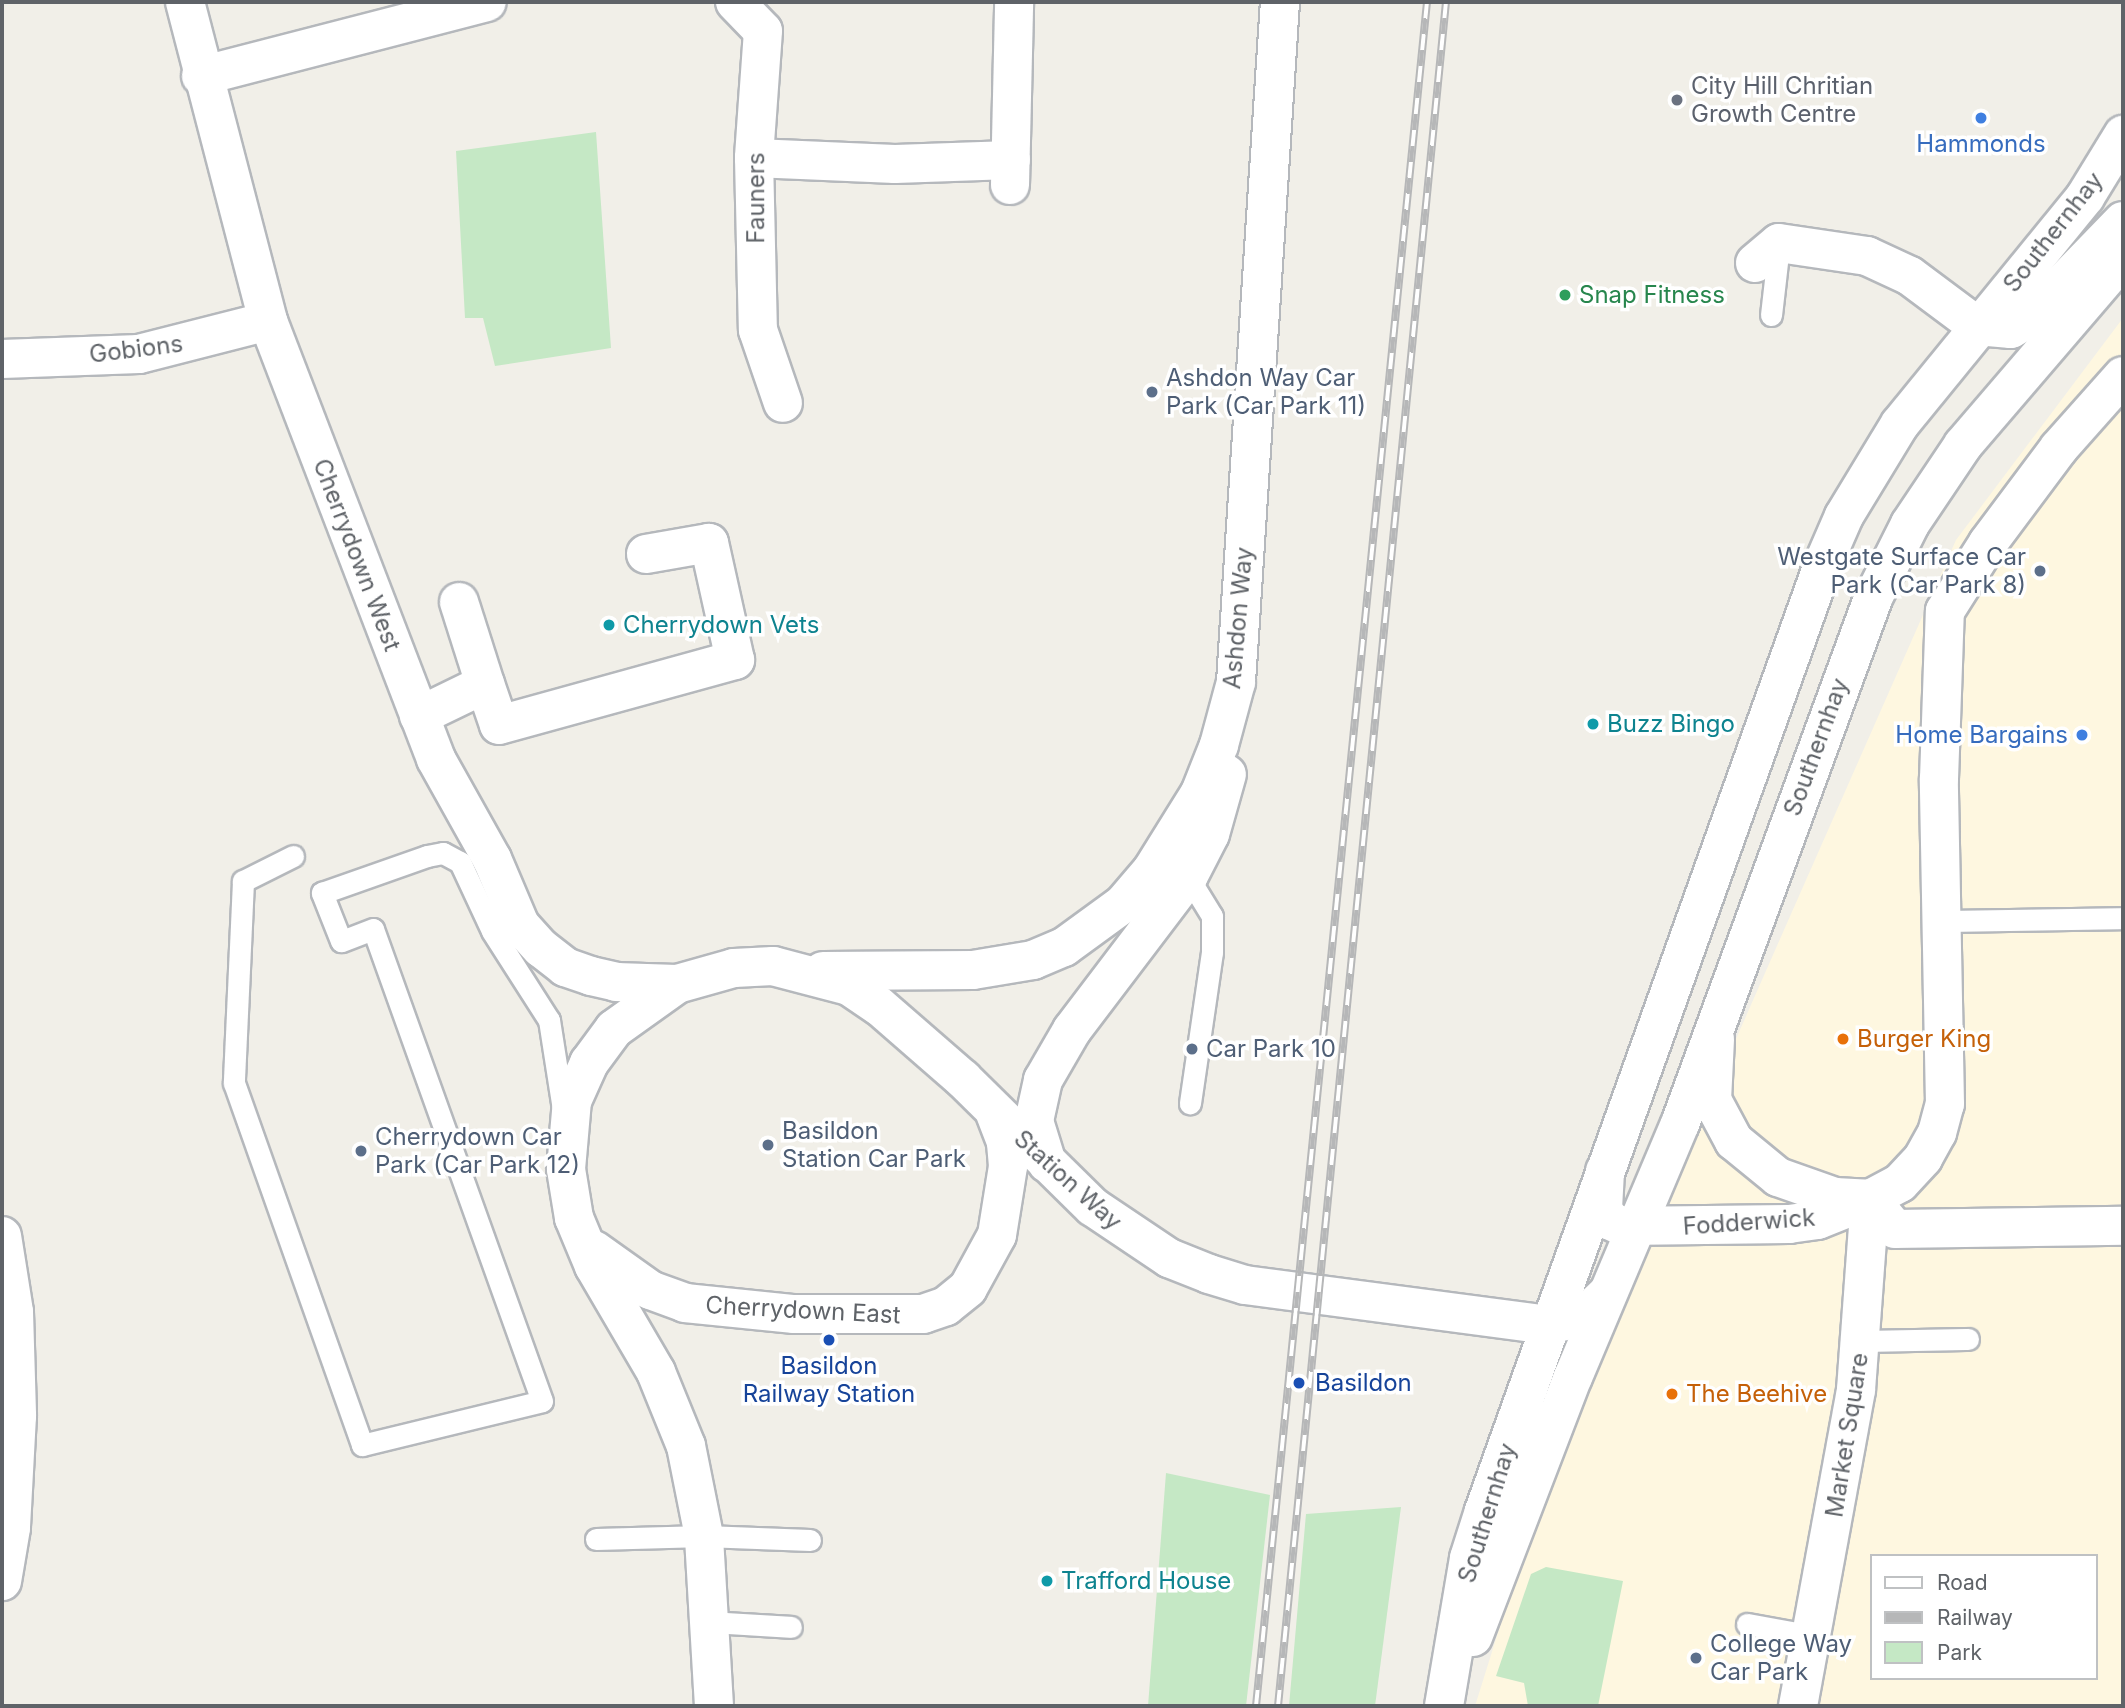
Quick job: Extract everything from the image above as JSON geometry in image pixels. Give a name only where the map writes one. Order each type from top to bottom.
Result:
[{"type":"street","name":"Cherrydown West","points":[[185,2],[201,76],[268,321],[436,759],[492,859],[520,925],[541,947],[565,967],[591,976],[615,982],[677,984]]},
{"type":"street","points":[[201,76],[486,2]]},
{"type":"street","points":[[754,158],[1010,172],[1014,2]]},
{"type":"street","name":"Ashdon Way","points":[[797,970],[936,974],[1033,960],[1089,931],[1123,904],[1178,831],[1219,745],[1236,682],[1280,2]]},
{"type":"street","name":"Fauners","points":[[750,5],[763,31],[754,158],[758,330],[783,403]]},
{"type":"street","name":"Southernhay","points":[[1446,1706],[1469,1558],[1549,1325],[1824,562],[1844,516],[1900,424],[1977,326],[2085,197],[2123,135]]},
{"type":"street","name":"Southernhay","points":[[1977,326],[2011,329],[2029,318],[2123,221]]},
{"type":"street","points":[[1765,241],[1889,263],[1977,326]]},
{"type":"street","name":"Southernhay","points":[[1446,1706],[1573,1377],[1636,1228],[1717,1023],[1851,651],[1904,536],[1963,445],[2123,258]]},
{"type":"street","name":"Gobions","points":[[2,359],[139,354],[268,321]]},
{"type":"street","points":[[2123,376],[2059,448],[1988,543],[1945,611],[1939,729],[1945,1104],[1937,1133],[1923,1158],[1900,1183],[1870,1199],[1895,1230],[2123,1226]]},
{"type":"street","points":[[459,602],[499,725],[735,660],[709,543],[646,554]]},
{"type":"street","points":[[1050,1167],[1036,1139],[1034,1121],[1043,1080],[1072,1030],[1188,877],[1222,799],[1234,728],[1236,682]]},
{"type":"street","points":[[419,716],[485,684]]},
{"type":"street","points":[[714,1706],[704,1536],[678,1418],[583,1238],[566,1170],[567,1139],[572,1101],[589,1063],[614,1029],[677,984],[734,968],[773,966],[797,970]]},
{"type":"street","name":"Station Way","points":[[797,970],[849,986],[879,1006],[990,1106],[1050,1167],[1127,1233],[1209,1274],[1245,1285],[1549,1325]]},
{"type":"street","name":"Fodderwick","points":[[1717,1023],[1712,1100],[1734,1140],[1778,1177],[1835,1197],[1870,1199]]},
{"type":"street","name":"Cherrydown East","points":[[583,1238],[628,1278],[685,1303],[794,1314],[923,1314],[946,1306],[968,1288],[997,1235],[1008,1166],[1002,1126],[990,1106]]},
{"type":"street","name":"Fodderwick","points":[[1605,1171],[1602,1209],[1609,1220],[1636,1228],[1789,1224],[1818,1220],[1870,1199]]},
{"type":"street","name":"Market Square","points":[[1798,1706],[1813,1636],[1861,1341],[1870,1199]]},
{"type":"street","points":[[2,1236],[14,1312],[17,1416],[12,1528],[2,1581]]},
{"type":"street","name":"Southernhay","points":[[1549,1325],[1584,1316],[1608,1293]]},
{"type":"street","points":[[1549,1325],[1568,1345],[1573,1377]]},
{"type":"lane","points":[[1765,241],[1771,315]]},
{"type":"lane","points":[[293,856],[243,881],[234,1083],[362,1445],[542,1401],[373,929],[341,941],[322,893],[427,856],[443,853],[460,862],[492,931],[549,1020],[567,1139]]},
{"type":"lane","points":[[1188,877],[1212,916],[1212,951],[1190,1103]]},
{"type":"lane","points":[[1941,920],[2123,918]]},
{"type":"lane","points":[[1861,1341],[1968,1339]]},
{"type":"lane","points":[[596,1539],[704,1536],[810,1541]]},
{"type":"lane","points":[[710,1622],[791,1627]]},
{"type":"lane","points":[[1747,1624],[1813,1636]]},
{"type":"shaded area","points":[[2123,318],[2123,1706],[1475,1706],[1556,1447],[1956,540]]},
{"type":"green space","points":[[596,132],[611,348],[495,366],[483,318],[465,318],[456,151]]},
{"type":"green space","points":[[1166,1473],[1270,1495],[1246,1706],[1148,1706]]},
{"type":"green space","points":[[1401,1507],[1375,1706],[1289,1706],[1306,1514]]},
{"type":"green space","points":[[1546,1567],[1623,1581],[1598,1706],[1528,1706],[1524,1683],[1496,1676],[1531,1574]]},
{"type":"railway","points":[[1256,1706],[1427,2]]},
{"type":"railway","points":[[1278,1706],[1446,2]]},
{"type":"place","name":"City Hill Chritian Growth Centre","points":[[1677,100]]},
{"type":"place","name":"Hammonds","points":[[1981,118]]},
{"type":"place","name":"Snap Fitness","points":[[1565,295]]},
{"type":"place","name":"Ashdon Way Car Park (Car Park 11)","points":[[1152,392]]},
{"type":"place","name":"Westgate Surface Car Park (Car Park 8)","points":[[2040,571]]},
{"type":"place","name":"Cherrydown Vets","points":[[609,625]]},
{"type":"place","name":"Buzz Bingo","points":[[1593,724]]},
{"type":"place","name":"Home Bargains","points":[[2082,735]]},
{"type":"place","name":"Burger King","points":[[1843,1039]]},
{"type":"place","name":"Car Park 10","points":[[1192,1049]]},
{"type":"place","name":"Basildon Station Car Park","points":[[768,1145]]},
{"type":"place","name":"Cherrydown Car Park (Car Park 12)","points":[[361,1151]]},
{"type":"place","name":"Basildon Railway Station","points":[[829,1340]]},
{"type":"place","name":"Basildon","points":[[1299,1383]]},
{"type":"place","name":"The Beehive","points":[[1672,1394]]},
{"type":"place","name":"Trafford House","points":[[1047,1581]]},
{"type":"place","name":"College Way Car Park","points":[[1696,1658]]}]
